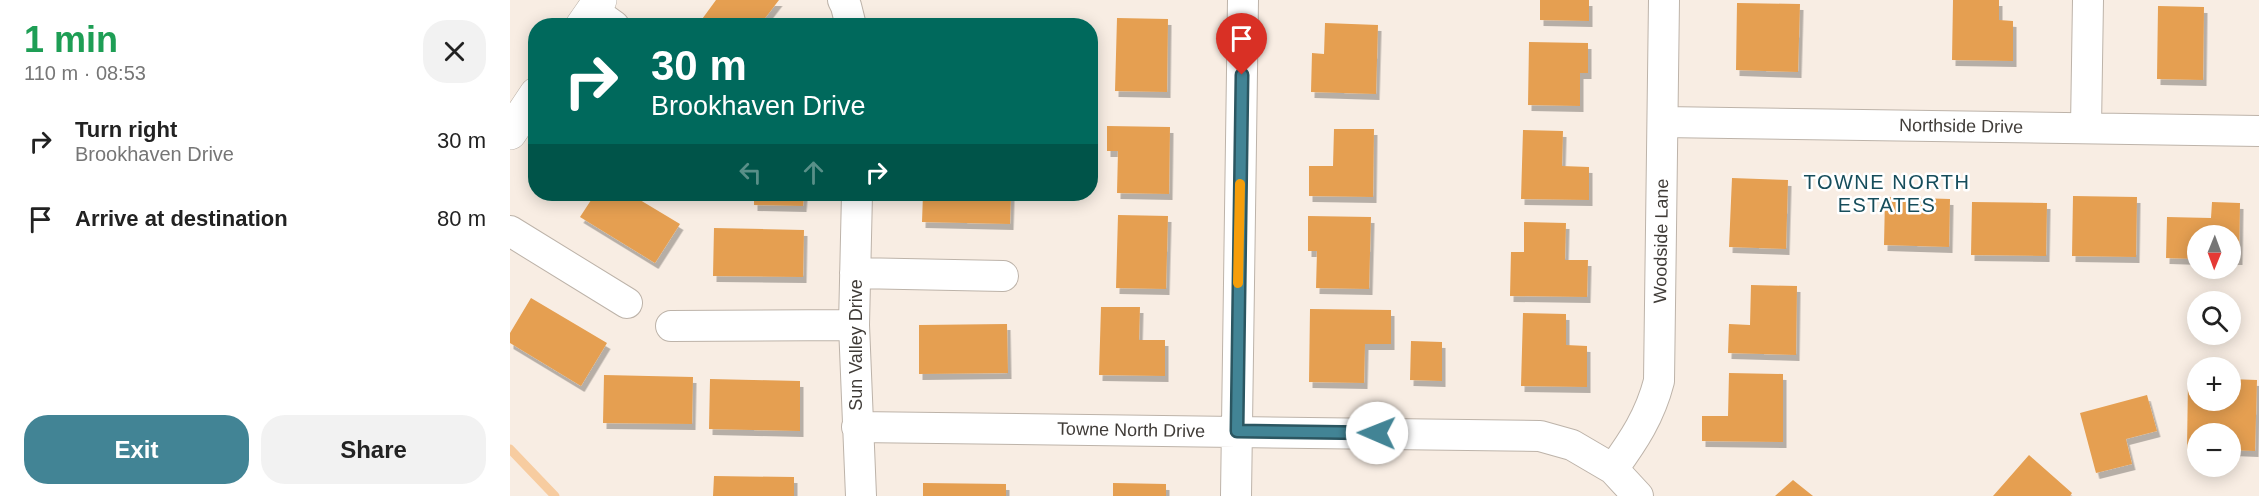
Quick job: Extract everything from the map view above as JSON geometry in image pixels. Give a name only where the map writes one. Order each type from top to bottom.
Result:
[{"type":"main road","points":[[510,133],[528,105]]},
{"type":"street","points":[[843,0],[849,18]]},
{"type":"street","points":[[1236,496],[1243,0]]},
{"type":"street","name":"Woodside Lane","points":[[1613,469],[1640,430],[1653,406],[1659,381],[1664,0]]},
{"type":"street","points":[[2086,127],[2088,0]]},
{"type":"street","name":"Northside Drive","points":[[1663,122],[2259,130]]},
{"type":"street","name":"Sun Valley Drive","points":[[856,201],[854,325],[856,427],[861,496]]},
{"type":"street","points":[[510,231],[627,303]]},
{"type":"street","points":[[855,273],[1003,276]]},
{"type":"street","points":[[671,326],[854,325]]},
{"type":"street","name":"Towne North Drive","points":[[856,427],[1540,436],[1572,445],[1613,469],[1638,496]]},
{"type":"building","points":[[716,0],[779,0],[765,18],[703,18]]},
{"type":"building","points":[[1540,0],[1589,0],[1589,21],[1540,20]]},
{"type":"building","points":[[1953,0],[1999,0],[1999,20],[2013,21],[2013,61],[1952,60]]},
{"type":"building","points":[[1737,3],[1800,4],[1798,72],[1736,70]]},
{"type":"building","points":[[2158,6],[2204,7],[2203,80],[2157,79]]},
{"type":"building","points":[[1117,18],[1168,19],[1167,92],[1115,91]]},
{"type":"building","points":[[1325,23],[1378,25],[1376,94],[1311,92],[1312,53],[1324,54]]},
{"type":"building","points":[[1529,42],[1588,43],[1588,73],[1580,73],[1580,106],[1528,105]]},
{"type":"building","points":[[1107,126],[1170,127],[1169,194],[1117,193],[1118,151],[1107,151]]},
{"type":"building","points":[[1334,129],[1374,129],[1373,197],[1309,196],[1309,166],[1333,166]]},
{"type":"building","points":[[1523,130],[1563,131],[1562,166],[1589,167],[1589,200],[1521,199]]},
{"type":"building","points":[[1732,178],[1788,180],[1786,249],[1729,247]]},
{"type":"building","points":[[2073,196],[2137,197],[2136,257],[2072,256]]},
{"type":"building","points":[[1885,197],[1950,199],[1949,247],[1884,245]]},
{"type":"building","points":[[590,201],[642,201],[680,224],[655,263],[580,217]]},
{"type":"building","points":[[754,201],[803,201],[803,206],[754,205]]},
{"type":"building","points":[[923,201],[1011,201],[1010,224],[922,222]]},
{"type":"building","points":[[1972,202],[2047,203],[2046,256],[1971,255]]},
{"type":"building","points":[[2212,202],[2240,203],[2240,225],[2187,225],[2187,259],[2166,258],[2167,217],[2211,218]]},
{"type":"building","points":[[1118,215],[1168,216],[1166,289],[1116,288]]},
{"type":"building","points":[[1308,216],[1371,217],[1369,289],[1316,288],[1317,251],[1308,251]]},
{"type":"building","points":[[1524,222],[1566,223],[1565,260],[1588,260],[1587,297],[1510,296],[1511,252],[1524,252]]},
{"type":"building","points":[[714,228],[804,230],[803,277],[713,276]]},
{"type":"building","points":[[1751,285],[1797,286],[1796,355],[1728,353],[1729,324],[1750,325]]},
{"type":"building","points":[[531,298],[607,343],[581,386],[510,343],[510,333]]},
{"type":"building","points":[[1101,307],[1140,307],[1139,340],[1165,340],[1165,376],[1099,375]]},
{"type":"building","points":[[1310,309],[1391,310],[1391,344],[1365,344],[1364,383],[1309,382]]},
{"type":"building","points":[[1523,313],[1566,314],[1566,345],[1587,346],[1587,387],[1521,386]]},
{"type":"building","points":[[1007,324],[1008,373],[919,374],[919,325]]},
{"type":"building","points":[[1411,341],[1442,342],[1442,381],[1410,380]]},
{"type":"building","points":[[1729,373],[1783,374],[1783,442],[1702,441],[1702,416],[1728,416]]},
{"type":"building","points":[[604,375],[693,377],[692,424],[603,423]]},
{"type":"building","points":[[710,379],[800,381],[800,431],[709,429]]},
{"type":"building","points":[[2241,379],[2257,380],[2255,451],[2241,450],[2241,423],[2187,423],[2188,411],[2241,411]]},
{"type":"building","points":[[2147,395],[2157,431],[2126,439],[2132,464],[2096,473],[2080,413]]},
{"type":"building","points":[[2029,455],[2072,493],[2070,496],[1993,496]]},
{"type":"building","points":[[714,476],[794,477],[794,496],[713,496]]},
{"type":"building","points":[[1793,480],[1813,496],[1775,496]]},
{"type":"building","points":[[923,483],[1006,484],[1006,496],[923,496]]},
{"type":"building","points":[[1113,483],[1166,484],[1166,496],[1113,496]]},
{"type":"waterway","points":[[510,449],[555,496]]},
{"type":"slow traffic","points":[[1238,283],[1240,184]]},
{"type":"district","name":"TOWNE NORTH ESTATES","points":[[1887,194]]},
{"type":"route","points":[[1242,75],[1237,431],[1377,433]]}]
